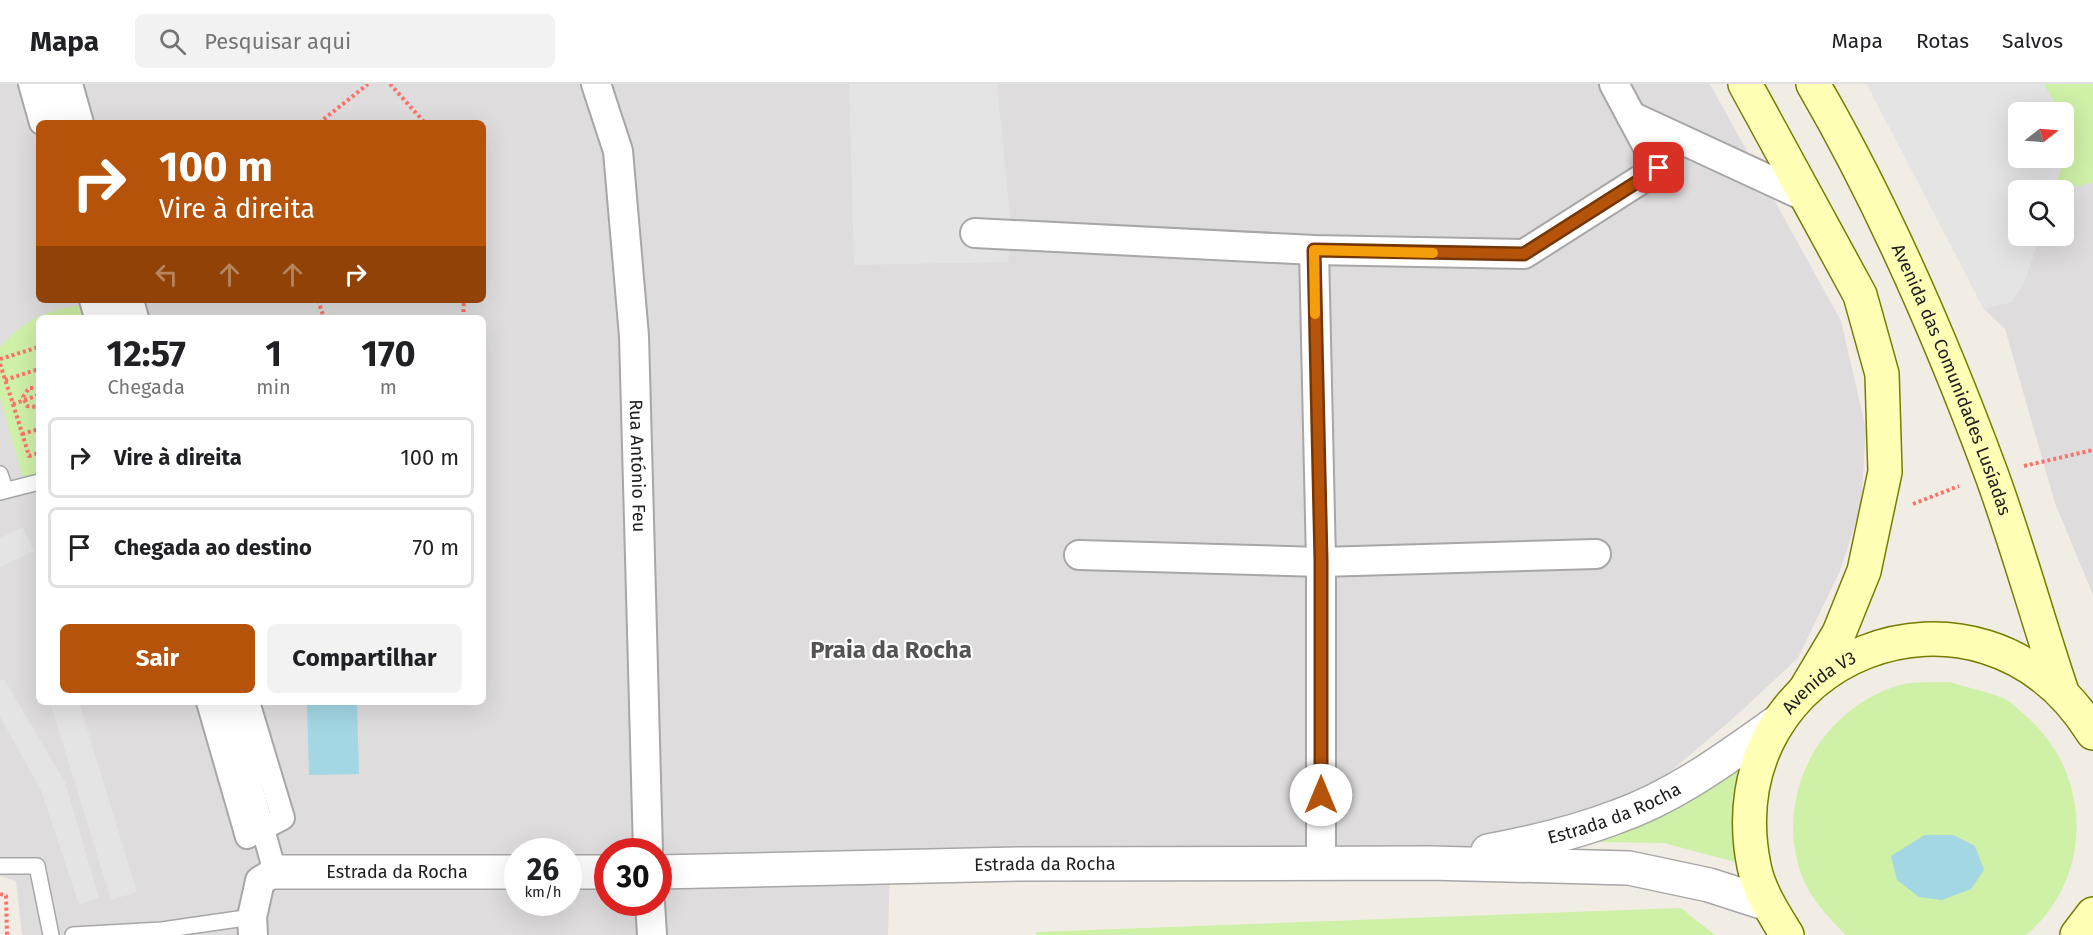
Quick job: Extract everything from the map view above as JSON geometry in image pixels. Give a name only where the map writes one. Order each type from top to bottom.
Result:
[{"type":"main road","points":[[1745,84],[1860,295],[1882,374],[1885,472],[1864,571],[1839,633],[1805,690]]},
{"type":"main road","name":"Avenida das Comunidades Lusíadas","points":[[1813,84],[1853,154],[1921,294],[2081,712]]},
{"type":"main road","name":"Avenida V3","points":[[1787,935],[1768,904],[1754,867],[1749,829],[1752,791],[1762,753],[1780,720],[1805,690],[1832,668],[1864,651],[1897,641],[1933,638],[1967,641],[2001,651],[2032,668],[2081,712]]},
{"type":"main road","points":[[2077,935],[2093,914]]},
{"type":"street","points":[[30,84],[40,120]]},
{"type":"street","points":[[52,84],[62,120]]},
{"type":"street","points":[[71,84],[81,120]]},
{"type":"street","name":"Rua António Feu","points":[[596,84],[618,151],[634,336],[648,838]]},
{"type":"street","points":[[975,233],[1314,250],[1524,254],[1659,168],[1614,84]]},
{"type":"street","points":[[1631,116],[1806,197]]},
{"type":"street","points":[[1314,250],[1321,561],[1321,864]]},
{"type":"street","points":[[1079,555],[1321,561],[1596,554]]},
{"type":"street","points":[[209,705],[247,837],[283,818],[249,705]]},
{"type":"street","points":[[228,705],[275,872],[260,881],[252,926]]},
{"type":"street","name":"Estrada da Rocha","points":[[1430,863],[1544,840],[1617,817],[1695,777],[1780,720]]},
{"type":"street","name":"Estrada da Rocha","points":[[672,872],[1020,864],[1430,863],[1629,868],[1709,885],[1768,904]]},
{"type":"street","name":"Estrada da Rocha","points":[[275,872],[504,872]]},
{"type":"street","points":[[651,916],[652,935]]},
{"type":"lane","points":[[0,474],[2,490],[36,483]]},
{"type":"lane","points":[[0,866],[37,866],[51,935]]},
{"type":"lane","points":[[74,935],[252,926]]},
{"type":"path","points":[[324,120],[368,84]]},
{"type":"path","points":[[390,84],[422,120]]},
{"type":"path","points":[[0,358],[36,348]]},
{"type":"path","points":[[0,364],[29,456],[36,454]]},
{"type":"path","points":[[5,380],[36,370]]},
{"type":"path","points":[[23,401],[26,390],[36,388]]},
{"type":"path","points":[[13,404],[36,396]]},
{"type":"path","points":[[23,401],[30,408],[36,407]]},
{"type":"path","points":[[22,434],[36,430]]},
{"type":"path","points":[[0,894],[6,896],[7,935]]},
{"type":"shaded area","points":[[0,84],[1710,84],[1841,321],[1866,429],[1861,506],[1840,571],[1798,658],[1737,715],[1617,817],[1430,863],[890,867],[888,935],[22,935],[16,881],[0,876]]},
{"type":"shaded area","points":[[849,84],[997,84],[1012,235],[1008,262],[854,265]]},
{"type":"shaded area","points":[[1867,84],[2093,84],[2093,595],[2055,503],[2005,329],[1984,309]]},
{"type":"shaded area","points":[[1867,84],[2044,84],[2054,102],[2008,102],[2008,168],[2061,168],[2057,180],[2008,180],[2008,246],[2037,246],[2024,283],[2012,302],[1984,309]]},
{"type":"shaded area","points":[[23,527],[34,551],[0,567],[0,538]]},
{"type":"shaded area","points":[[4,679],[65,782],[99,898],[79,905],[41,790],[0,717],[0,681]]},
{"type":"shaded area","points":[[51,705],[80,705],[137,892],[111,900]]},
{"type":"green space","points":[[2044,84],[2093,84],[2093,183],[2074,186],[2074,180],[2057,180],[2061,168],[2074,168],[2074,102],[2054,102]]},
{"type":"green space","points":[[92,304],[95,315],[41,315],[64,308]]},
{"type":"green space","points":[[36,318],[36,483],[25,485],[0,397],[0,347],[21,327]]},
{"type":"green space","points":[[1950,682],[2010,702],[2049,741],[2065,768],[2074,797],[2076,827],[2073,857],[2064,886],[2048,912],[2026,935],[1846,935],[1811,894],[1801,875],[1793,835],[1795,807],[1801,780],[1813,754],[1829,731],[1849,712],[1873,696],[1900,685]]},
{"type":"green space","points":[[1737,770],[1735,818],[1742,860],[1735,862],[1664,843],[1598,842],[1593,839]]},
{"type":"green space","points":[[1681,908],[1715,935],[1036,935],[1036,932]]},
{"type":"water","points":[[307,705],[357,705],[359,774],[309,775]]},
{"type":"water","points":[[1925,835],[1953,835],[1975,846],[1984,870],[1971,889],[1942,900],[1919,897],[1897,880],[1891,856]]},
{"type":"slow traffic","points":[[1315,314],[1314,250],[1433,253]]},
{"type":"district","name":"Praia da Rocha","points":[[891,650]]},
{"type":"route","points":[[1321,795],[1321,561],[1314,250],[1524,254],[1659,168]]}]
